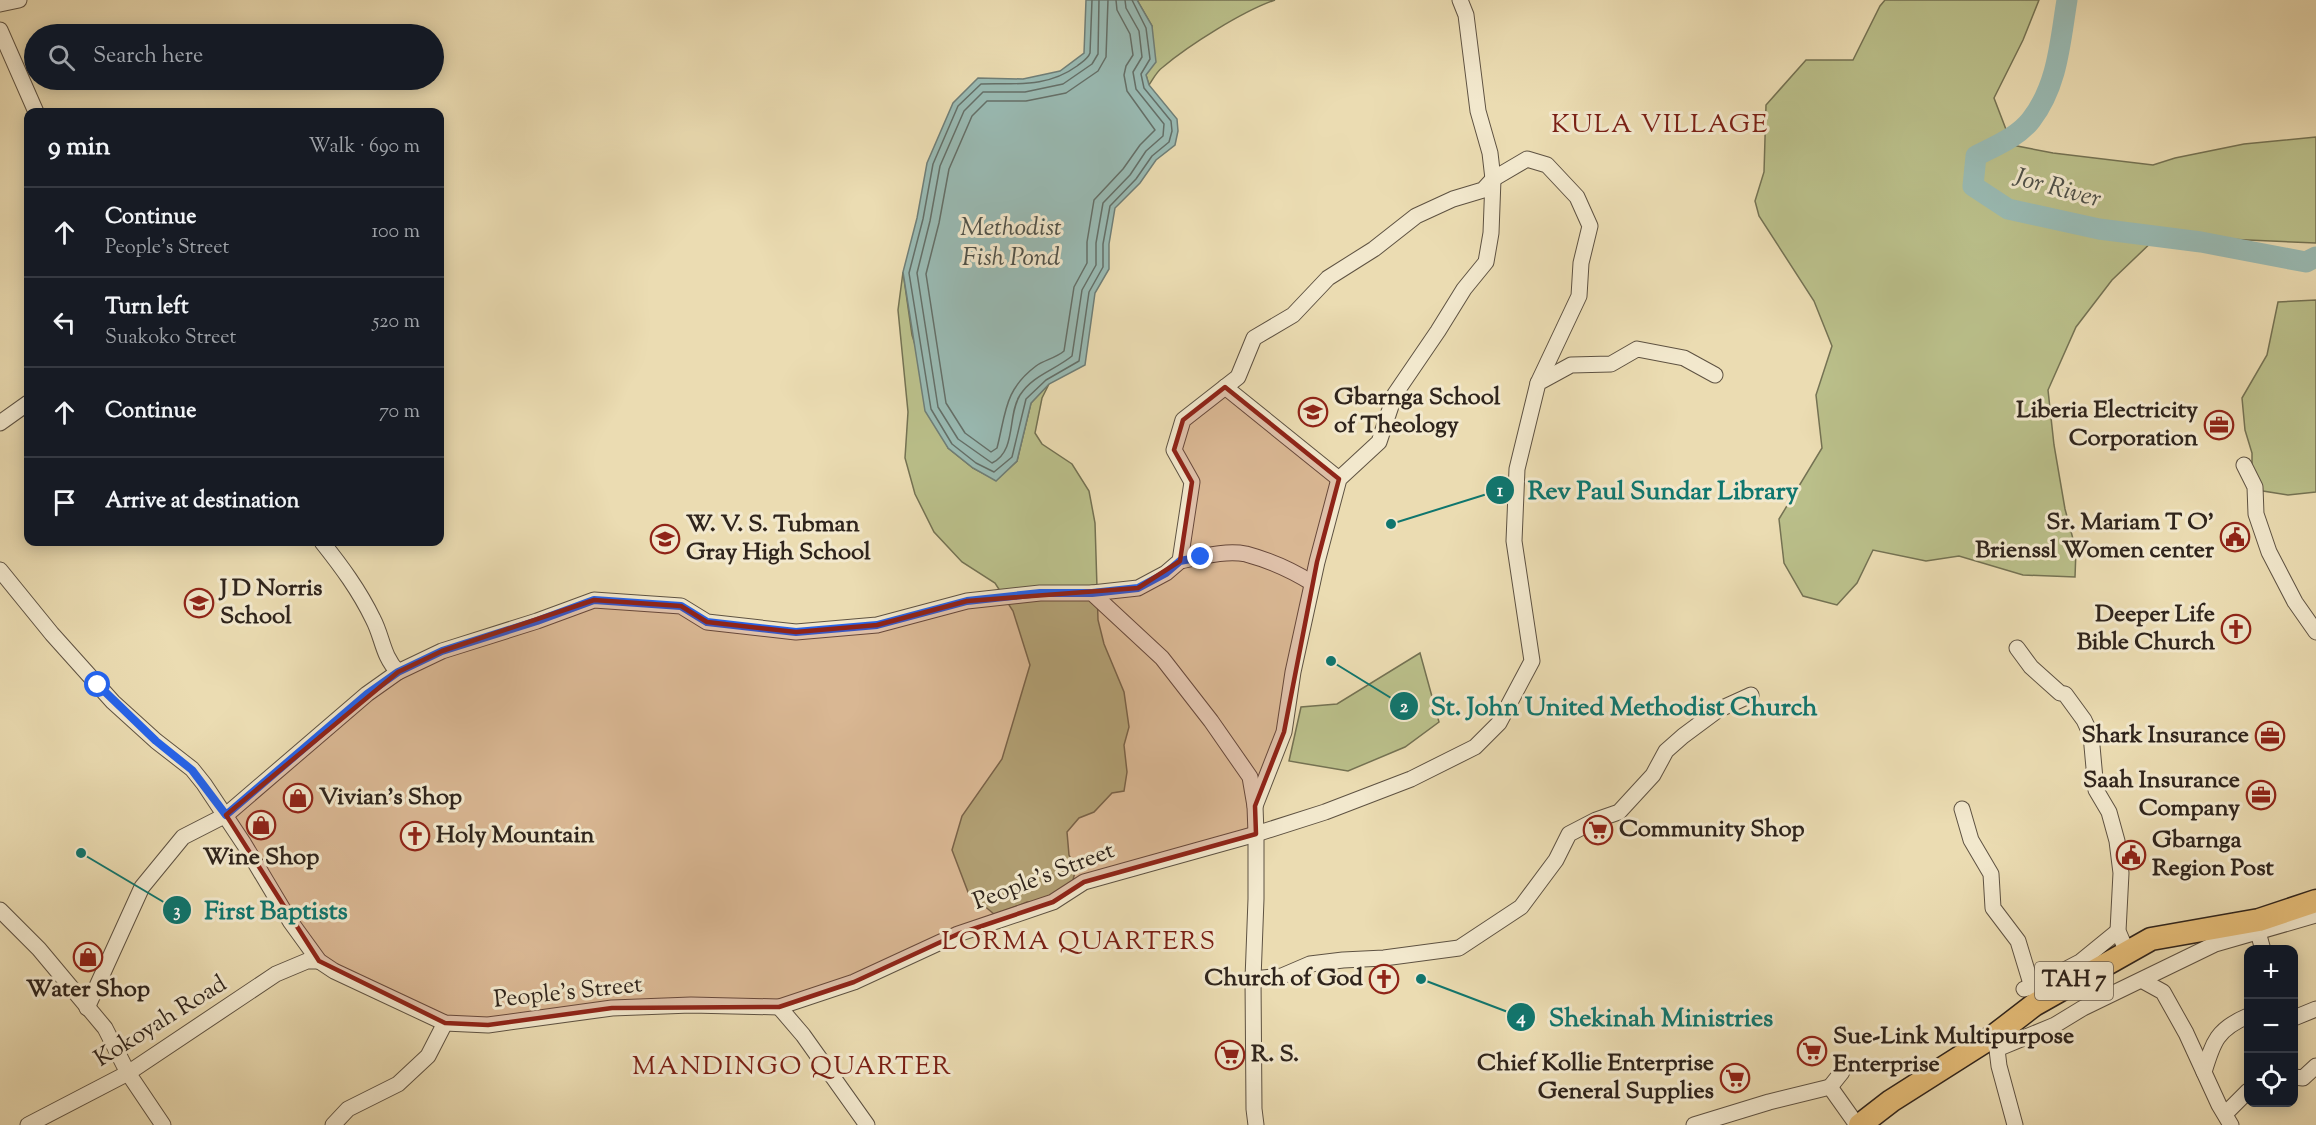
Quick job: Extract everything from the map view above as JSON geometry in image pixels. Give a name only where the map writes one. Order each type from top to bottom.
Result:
[{"type":"highway","name":"TAH 7","points":[[1859,1125],[1891,1101],[1996,1042],[2034,1005],[2123,942],[2259,920],[2316,901]]},
{"type":"street","points":[[0,4],[19,0]]},
{"type":"street","points":[[1255,806],[1284,732],[1293,672],[1312,583],[1339,479],[1379,442],[1395,394],[1464,289],[1486,262],[1491,233],[1493,179],[1490,153],[1478,111],[1466,15],[1460,0]]},
{"type":"street","points":[[0,30],[24,85]]},
{"type":"street","points":[[26,90],[34,108]]},
{"type":"street","name":"People's Street","points":[[0,570],[52,634],[113,702],[192,770],[226,815],[290,921],[319,961],[334,971],[445,1023],[488,1025],[612,1008],[691,1005],[779,1007],[854,982],[958,934],[1053,902],[1084,882],[1256,834],[1325,812],[1411,778],[1475,747],[1499,723],[1532,661],[1514,541],[1517,469],[1538,383],[1579,296],[1581,263],[1590,226],[1578,197],[1546,165],[1527,159],[1493,179],[1483,190],[1453,199],[1416,216],[1374,249],[1328,278],[1293,315],[1254,338],[1238,377],[1183,420],[1174,450],[1192,482],[1180,561]]},
{"type":"street","points":[[1538,383],[1571,365],[1611,364],[1637,350],[1684,358],[1715,375]]},
{"type":"street","points":[[1225,387],[1339,479]]},
{"type":"street","points":[[0,423],[24,406]]},
{"type":"street","points":[[2244,465],[2255,487],[2256,514],[2269,552],[2295,602],[2316,632]]},
{"type":"street","points":[[325,546],[358,590],[375,622],[388,662],[398,672]]},
{"type":"street","points":[[87,1008],[142,887],[183,837],[226,815],[367,694],[398,672],[442,651],[594,600],[681,606],[707,622],[796,632],[877,625],[967,601],[1040,593],[1092,593],[1138,588],[1166,573],[1180,561],[1223,554],[1245,554],[1298,574],[1312,583]]},
{"type":"street","points":[[1092,593],[1162,658],[1211,721],[1250,777],[1255,806],[1256,834],[1252,979],[1256,1125]]},
{"type":"street","points":[[1962,809],[1971,840],[1991,874],[1993,908],[2018,941],[2027,988],[2123,942],[2121,873],[2117,841],[2109,812],[2096,790],[2091,735],[2084,720],[2065,694],[2060,693],[2031,667],[2017,648]]},
{"type":"street","points":[[1252,979],[1282,976],[1310,964],[1384,958],[1459,948],[1521,907],[1556,860],[1569,834],[1618,812],[1653,775],[1666,751],[1683,736],[1719,710],[1751,695]]},
{"type":"street","points":[[0,910],[39,949],[105,1028],[128,1073],[163,1125]]},
{"type":"street","points":[[2015,1125],[1999,1066],[1996,1042],[2055,1025],[2084,1008],[2144,981],[2215,944],[2316,915]]},
{"type":"street","points":[[2258,932],[2262,945]]},
{"type":"street","name":"Kokoyah Road","points":[[28,1125],[128,1073],[276,974],[307,961],[319,961]]},
{"type":"street","points":[[2144,981],[2163,992],[2186,1033],[2228,1120],[2244,1096]]},
{"type":"street","points":[[779,1007],[803,1035],[867,1125]]},
{"type":"street","points":[[2298,1017],[2316,1010]]},
{"type":"street","points":[[2204,1072],[2214,1040],[2244,1018]]},
{"type":"street","points":[[333,1125],[348,1109],[398,1084],[428,1056],[445,1023]]},
{"type":"street","points":[[2304,1081],[2316,1066]]},
{"type":"street","points":[[1694,1125],[1769,1102],[1830,1087],[1842,1072]]},
{"type":"street","points":[[1830,1087],[1859,1125]]},
{"type":"highlighted area","points":[[1225,387],[1339,479],[1317,562],[1284,732],[1255,806],[1256,834],[1084,882],[1053,902],[958,934],[854,982],[779,1007],[612,1008],[488,1025],[445,1023],[319,961],[226,815],[398,672],[442,651],[594,600],[681,606],[707,622],[796,632],[877,625],[967,601],[1138,588],[1180,561],[1192,482],[1174,450],[1183,420]]},
{"type":"green space","points":[[1137,0],[1275,0],[1232,20],[1201,39],[1161,69],[1149,85],[1146,75],[1152,26]]},
{"type":"green space","points":[[1885,0],[2039,0],[2023,40],[1994,98],[2012,145],[2053,153],[2153,165],[2175,158],[2244,144],[2316,137],[2316,243],[2158,236],[2112,280],[2076,327],[2048,390],[2054,445],[2065,509],[2076,550],[2075,577],[2023,575],[1959,556],[1926,561],[1873,550],[1857,583],[1837,605],[1803,596],[1784,563],[1779,519],[1822,448],[1816,395],[1832,346],[1814,301],[1759,216],[1755,201],[1764,172],[1766,105],[1806,60],[1853,60]]},
{"type":"green space","points":[[903,272],[912,335],[948,448],[973,468],[996,480],[1017,461],[1031,403],[1049,384],[1042,398],[1035,433],[1042,444],[1072,464],[1089,491],[1095,523],[1098,620],[1104,644],[1124,692],[1129,727],[1124,745],[1127,772],[1124,791],[1112,793],[1094,812],[1079,818],[1067,832],[1069,855],[1076,868],[1072,884],[1052,901],[1027,902],[995,915],[968,892],[952,850],[962,816],[1002,759],[1030,665],[1013,611],[995,583],[962,562],[934,532],[915,494],[905,458],[908,412],[898,310]]},
{"type":"green space","points":[[2316,300],[2316,492],[2288,495],[2263,491],[2252,477],[2252,453],[2245,430],[2242,398],[2267,355],[2278,302]]},
{"type":"green space","points":[[1420,653],[1439,722],[1405,747],[1348,771],[1289,761],[1301,707],[1337,704]]},
{"type":"water","name":"Methodist Fish Pond","points":[[1086,0],[1137,0],[1152,26],[1156,62],[1146,75],[1149,85],[1177,119],[1178,131],[1175,145],[1156,160],[1140,183],[1115,208],[1109,244],[1109,269],[1095,293],[1085,365],[1049,384],[1031,403],[1017,461],[996,481],[973,468],[948,448],[925,411],[903,272],[917,218],[927,163],[953,103],[978,78],[1023,79],[1060,71],[1084,53]]},
{"type":"waterway","name":"Jor River","points":[[2067,0],[2056,63],[2040,107],[2020,131],[1976,156],[1973,186],[2008,209],[2099,229],[2201,242],[2306,262],[2316,257]]},
{"type":"place","name":"Gbarnga School of Theology","points":[[1313,412]]},
{"type":"place","name":"Liberia Electricity Corporation","points":[[2219,425]]},
{"type":"place","name":"Rev Paul Sundar Library","points":[[1391,524]]},
{"type":"place","name":"Sr. Mariam T O' Brienssl Women center","points":[[2235,537]]},
{"type":"place","name":"W. V. S. Tubman Gray High School","points":[[665,539]]},
{"type":"place","name":"J D Norris School","points":[[199,603]]},
{"type":"place","name":"Deeper Life Bible Church","points":[[2236,629]]},
{"type":"place","name":"St. John United Methodist Church","points":[[1331,661]]},
{"type":"place","name":"Shark Insurance","points":[[2270,736]]},
{"type":"place","name":"Saah Insurance Company","points":[[2261,795]]},
{"type":"place","name":"Vivian's Shop","points":[[298,798]]},
{"type":"place","name":"Wine Shop","points":[[261,825]]},
{"type":"place","name":"Community Shop","points":[[1598,830]]},
{"type":"place","name":"Holy Mountain","points":[[415,836]]},
{"type":"place","name":"First Baptists","points":[[81,853]]},
{"type":"place","name":"Gbarnga Region Post","points":[[2131,855]]},
{"type":"place","name":"Water Shop","points":[[88,957]]},
{"type":"place","name":"Church of God","points":[[1384,979]]},
{"type":"place","name":"Shekinah Ministries","points":[[1421,979]]},
{"type":"place","name":"Sue-Link Multipurpose Enterprise","points":[[1812,1051]]},
{"type":"place","name":"R. S.","points":[[1230,1055]]},
{"type":"place","name":"Chief Kollie Enterprise General Supplies","points":[[1735,1078]]},
{"type":"district","name":"KULA VILLAGE","points":[[1660,125]]},
{"type":"district","name":"LORMA QUARTERS","points":[[1079,942]]},
{"type":"district","name":"MANDINGO QUARTER","points":[[792,1067]]},
{"type":"route","points":[[98,685],[113,702],[156,741],[192,770],[226,815],[367,694],[398,672],[442,651],[594,600],[681,606],[707,622],[796,632],[877,625],[967,601],[1040,593],[1092,593],[1138,588],[1166,573],[1180,561],[1201,557]]}]
